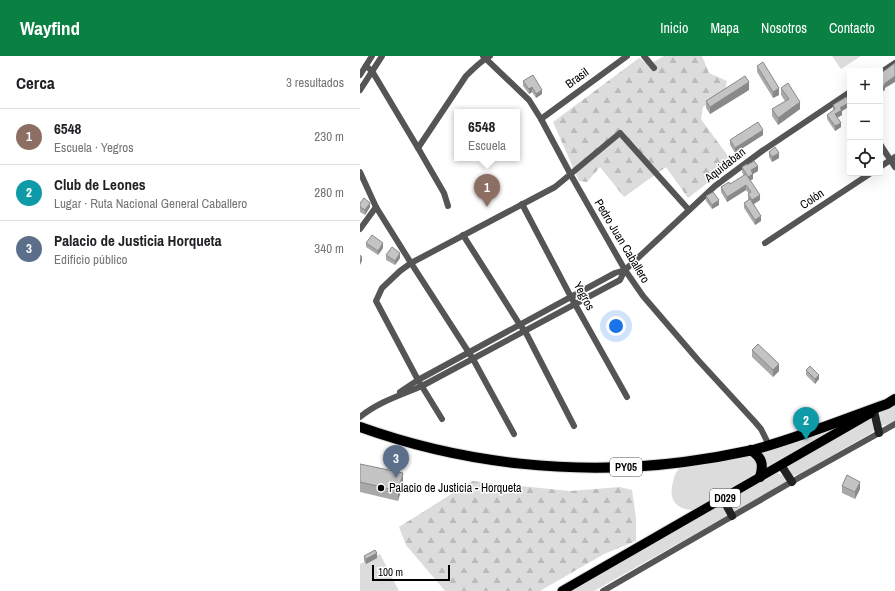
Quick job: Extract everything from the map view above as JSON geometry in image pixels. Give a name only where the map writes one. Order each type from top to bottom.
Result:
[{"type":"highway","name":"PY05","points":[[360,427],[415,444],[462,455],[512,462],[591,467],[649,465],[701,460],[751,450],[804,434],[891,401]]},
{"type":"highway","points":[[751,450],[758,455],[762,462],[760,477]]},
{"type":"main road","name":"D029","points":[[562,591],[891,401]]},
{"type":"main road","points":[[874,411],[879,433]]},
{"type":"main road","points":[[781,465],[792,482]]},
{"type":"main road","points":[[723,499],[732,516]]},
{"type":"street","points":[[360,75],[372,56]]},
{"type":"street","points":[[360,90],[382,56]]},
{"type":"street","name":"Brasil","points":[[541,118],[627,56]]},
{"type":"street","points":[[644,56],[654,68]]},
{"type":"street","points":[[418,148],[466,76],[486,57]]},
{"type":"street","name":"Pedro Juan Caballero","points":[[486,57],[529,100],[541,118],[570,174],[625,270],[643,296],[698,360],[761,429],[769,445]]},
{"type":"street","points":[[883,71],[895,63]]},
{"type":"street","points":[[366,66],[372,71],[418,148],[444,193],[448,206]]},
{"type":"street","name":"Aquidaban","points":[[390,399],[422,386],[620,280],[625,270],[715,186],[762,151],[847,96]]},
{"type":"street","points":[[442,419],[418,380],[376,301],[382,288],[400,271],[411,263],[555,187],[620,133],[689,210]]},
{"type":"street","points":[[883,147],[893,158],[895,167]]},
{"type":"street","points":[[883,165],[893,158]]},
{"type":"street","points":[[360,172],[376,206],[469,352],[514,434]]},
{"type":"street","name":"Colón","points":[[765,243],[866,176]]},
{"type":"street","name":"Yegros","points":[[522,204],[571,297],[627,397]]},
{"type":"street","points":[[360,229],[376,206]]},
{"type":"street","points":[[463,235],[525,331],[574,426]]},
{"type":"street","points":[[360,417],[418,380],[615,273],[625,270]]},
{"type":"street","points":[[603,591],[895,424]]},
{"type":"green space","points":[[664,56],[702,56],[709,73],[727,81],[725,92],[703,107],[701,119],[733,163],[688,198],[666,167],[624,197],[600,167],[587,182],[579,181],[553,122],[639,58],[649,65]]},
{"type":"green space","points":[[832,56],[861,56],[841,69]]},
{"type":"green space","points":[[895,405],[895,421],[882,426],[880,424],[880,413]]},
{"type":"green space","points":[[871,418],[873,419],[875,428],[873,432],[800,474],[793,476],[791,475],[786,467]]},
{"type":"green space","points":[[831,428],[832,430],[829,432],[765,467],[759,450]]},
{"type":"green space","points":[[749,454],[757,466],[754,474],[694,510],[682,508],[675,502],[672,494],[673,479],[677,471],[682,466]]},
{"type":"green space","points":[[777,473],[785,476],[787,481],[785,484],[737,512],[734,511],[728,502],[729,500]]},
{"type":"green space","points":[[472,481],[570,491],[620,487],[632,490],[636,518],[636,541],[604,554],[540,591],[445,591],[406,545],[399,527]]},
{"type":"green space","points":[[722,504],[727,516],[594,591],[570,591]]},
{"type":"green space","points":[[380,554],[399,591],[360,591],[360,564]]},
{"type":"building","points":[[763,62],[779,88],[773,92],[757,66]]},
{"type":"building","points":[[895,63],[895,76],[883,86],[883,72]]},
{"type":"building","points":[[533,75],[542,90],[536,94],[532,87],[529,89],[523,81]]},
{"type":"building","points":[[745,76],[749,82],[710,107],[706,101]]},
{"type":"building","points":[[788,83],[800,102],[778,118],[772,109],[789,99],[781,88]]},
{"type":"building","points":[[846,97],[847,98],[847,104],[840,108],[842,110],[835,114],[841,123],[835,126],[827,115],[835,109],[833,105]]},
{"type":"building","points":[[758,122],[763,130],[735,148],[730,140]]},
{"type":"building","points":[[775,147],[779,153],[772,157],[769,152]]},
{"type":"building","points":[[754,161],[758,166],[751,170],[753,174],[748,177],[742,167]]},
{"type":"building","points":[[746,174],[760,195],[752,200],[748,194],[751,192],[746,185],[727,197],[721,187],[729,182],[730,184]]},
{"type":"building","points":[[713,192],[719,200],[712,205],[706,196]]},
{"type":"building","points":[[364,198],[370,203],[365,210],[360,207],[360,203]]},
{"type":"building","points":[[750,199],[761,216],[755,220],[744,203]]},
{"type":"building","points":[[372,235],[383,243],[378,251],[366,243]]},
{"type":"building","points":[[392,247],[400,253],[395,261],[386,255]]},
{"type":"building","points":[[758,344],[779,364],[773,370],[752,350]]},
{"type":"building","points":[[810,366],[819,375],[815,379],[806,370]]},
{"type":"building","points":[[360,464],[403,473],[398,491],[360,482]]},
{"type":"building","points":[[847,475],[860,482],[855,492],[842,486]]},
{"type":"building","points":[[375,550],[377,553],[366,559],[364,556]]},
{"type":"place","name":"6548","points":[[487,207]]},
{"type":"place","name":"Club de Leones","points":[[806,440]]},
{"type":"place","name":"Palacio de Justicia Horqueta","points":[[396,478]]},
{"type":"place","name":"Palacio de Justicia - Horqueta","points":[[381,488]]}]
